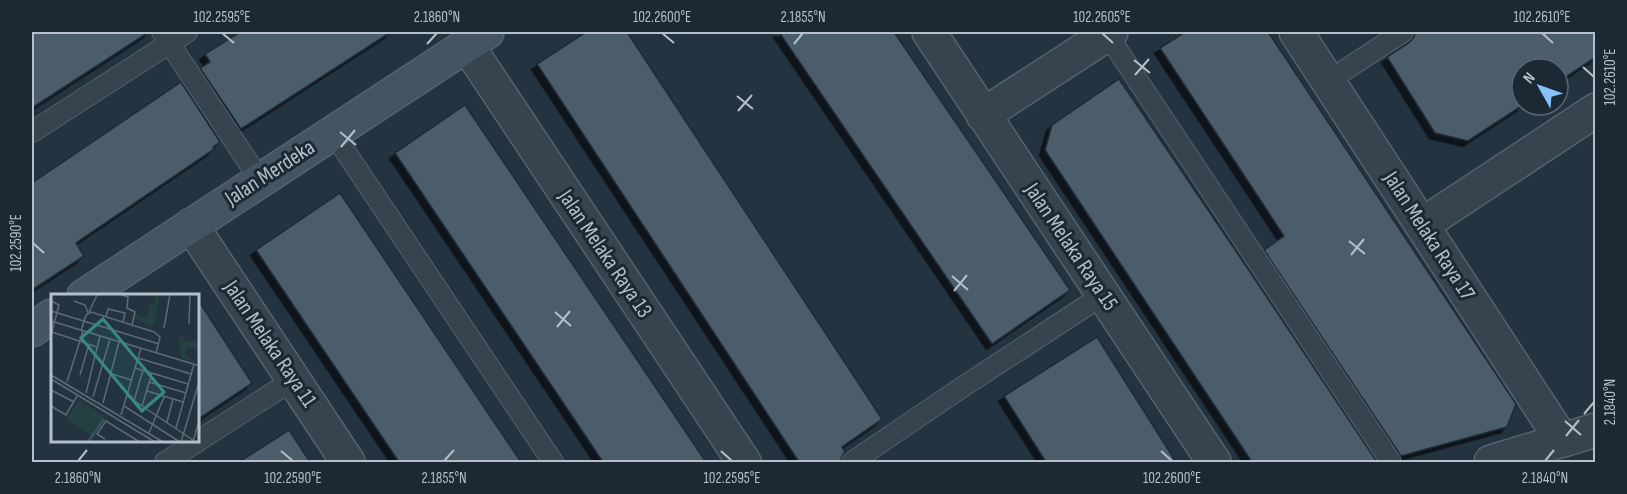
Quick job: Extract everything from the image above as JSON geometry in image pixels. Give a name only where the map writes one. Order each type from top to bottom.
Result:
[{"type":"main road","name":"Jalan Merdeka","points":[[87,294],[477,38]]},
{"type":"main road","points":[[32,330],[51,317]]},
{"type":"street","name":"Jalan Melaka Raya 15","points":[[929,32],[1214,462]]},
{"type":"street","name":"Jalan Melaka Raya 17","points":[[1296,32],[1562,440]]},
{"type":"street","points":[[983,115],[1109,33]]},
{"type":"street","name":"Jalan Melaka Raya 13","points":[[477,38],[744,462]]},
{"type":"street","points":[[1422,225],[1596,110]]},
{"type":"street","name":"Jalan Melaka Raya 11","points":[[191,225],[348,462]]},
{"type":"street","points":[[1491,462],[1596,430]]},
{"type":"lane","points":[[32,132],[165,37],[187,32]]},
{"type":"lane","points":[[1328,81],[1403,32]]},
{"type":"lane","points":[[1109,33],[1391,462]]},
{"type":"lane","points":[[165,37],[260,180]]},
{"type":"lane","points":[[333,133],[553,462]]},
{"type":"lane","points":[[852,462],[1103,295]]},
{"type":"lane","points":[[200,440],[293,380]]},
{"type":"lane","points":[[166,462],[195,443]]},
{"type":"building","points":[[32,32],[149,32],[32,108]]},
{"type":"building","points":[[240,32],[391,32],[241,129],[200,68],[210,62],[205,54]]},
{"type":"building","points":[[586,32],[627,32],[882,419],[842,447],[845,452],[840,462],[799,462],[537,64]]},
{"type":"building","points":[[779,32],[894,32],[1070,290],[992,344]]},
{"type":"building","points":[[1185,32],[1268,32],[1516,404],[1507,427],[1401,456],[1264,250],[1284,236],[1160,48]]},
{"type":"building","points":[[1415,32],[1596,32],[1596,57],[1570,74],[1570,57],[1510,57],[1510,114],[1468,141],[1435,133],[1387,57],[1414,37]]},
{"type":"building","points":[[1119,79],[1377,462],[1252,462],[1045,150],[1052,125]]},
{"type":"building","points":[[181,82],[220,142],[213,147],[214,149],[76,243],[84,256],[32,290],[32,183]]},
{"type":"building","points":[[465,105],[706,462],[603,462],[395,153]]},
{"type":"building","points":[[340,193],[521,462],[399,462],[256,250]]},
{"type":"building","points":[[200,303],[252,383],[200,418]]},
{"type":"building","points":[[1097,337],[1176,462],[1046,462],[1004,396]]},
{"type":"building","points":[[289,430],[310,462],[239,462]]}]
